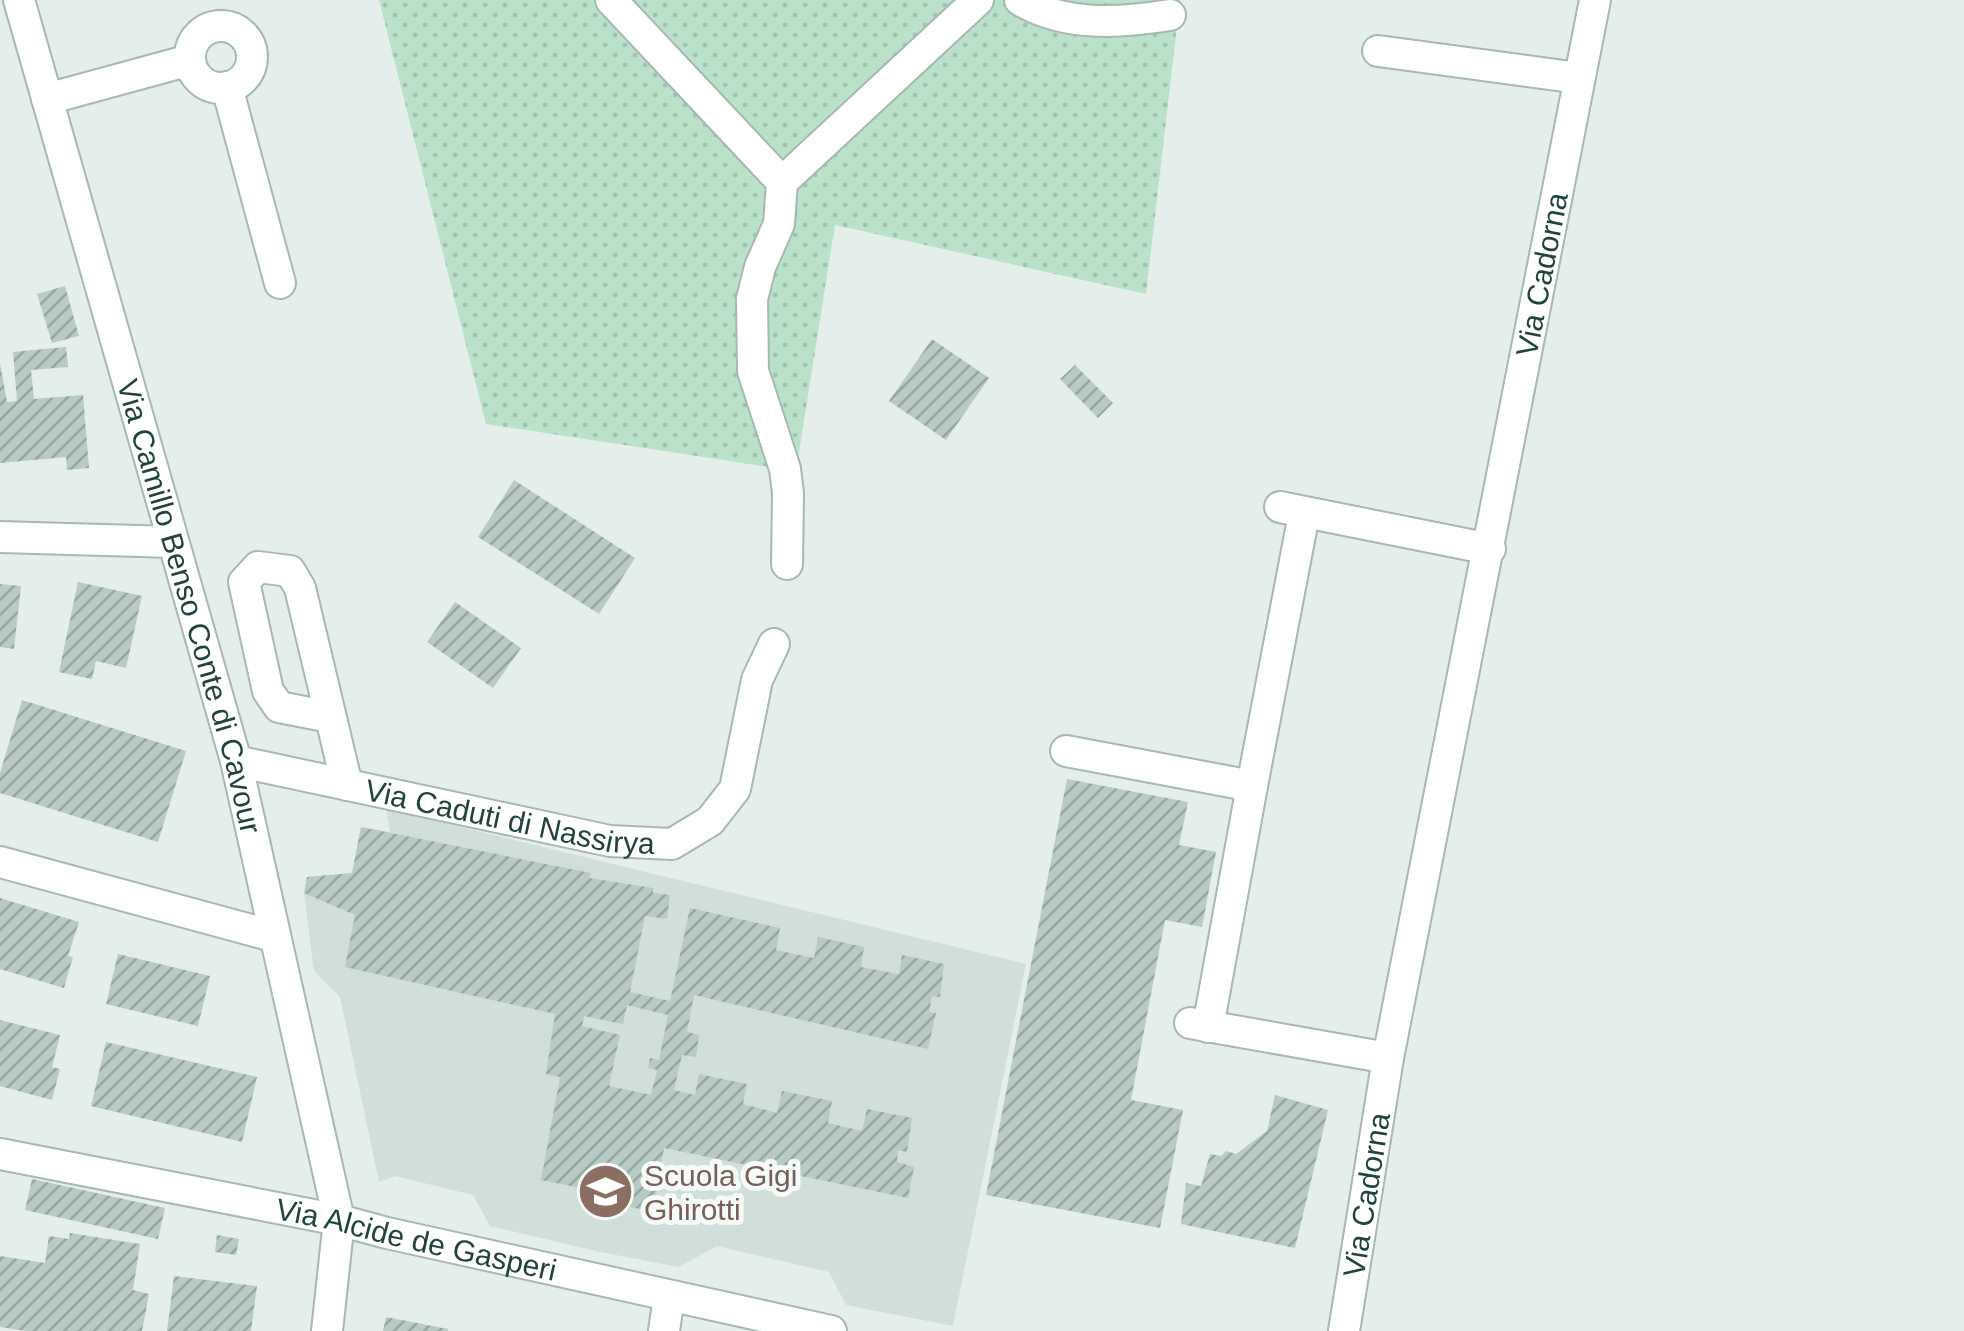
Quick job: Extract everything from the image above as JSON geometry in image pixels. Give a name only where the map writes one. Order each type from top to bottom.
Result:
[{"type":"street","name":"Via Camillo Benso Conte di Cavour","points":[[18,0],[236,761],[340,1220],[327,1331]]},
{"type":"street","points":[[611,0],[782,182]]},
{"type":"street","points":[[787,564],[785,469],[752,371],[752,300],[760,267],[779,224],[782,182],[978,0]]},
{"type":"street","points":[[1020,0],[1036,10],[1104,23],[1170,15]]},
{"type":"street","name":"Via Cadorna","points":[[1344,1331],[1388,1058],[1596,0]]},
{"type":"street","points":[[205,14],[240,33],[250,48],[250,68],[238,84],[228,88],[210,86],[198,78],[190,60],[205,14]]},
{"type":"street","points":[[1378,51],[1579,78]]},
{"type":"street","points":[[47,99],[190,60]]},
{"type":"street","points":[[228,88],[280,284]]},
{"type":"street","points":[[1388,1058],[1199,1025],[1252,786],[1292,510],[1490,549]]},
{"type":"street","points":[[0,537],[174,542]]},
{"type":"street","points":[[330,717],[280,707],[268,691],[244,582],[258,567],[290,571],[300,588],[348,785]]},
{"type":"street","name":"Via Caduti di Nassirya","points":[[236,761],[610,841],[672,844],[710,821],[735,789],[757,680],[774,644]]},
{"type":"street","points":[[1066,751],[1252,786]]},
{"type":"street","points":[[0,862],[273,936]]},
{"type":"street","name":"Via Alcide de Gasperi","points":[[0,1154],[340,1220],[831,1331]]},
{"type":"street","points":[[664,1331],[669,1297]]},
{"type":"shaded area","points":[[386,809],[1026,964],[953,1326],[846,1305],[829,1272],[717,1246],[679,1267],[600,1252],[490,1226],[473,1195],[395,1176],[379,1182],[340,997],[314,971],[304,893],[307,877],[352,873],[361,827],[390,832]]},
{"type":"green space","points":[[379,0],[1180,0],[1146,294],[835,225],[796,471],[486,424]]},
{"type":"building","points":[[65,286],[79,336],[52,343],[37,294]]},
{"type":"building","points":[[932,339],[989,378],[946,440],[889,401]]},
{"type":"building","points":[[66,347],[68,367],[31,370],[34,399],[83,395],[89,468],[67,470],[66,457],[0,463],[0,363],[7,402],[17,401],[13,352]]},
{"type":"building","points":[[1075,365],[1113,403],[1098,418],[1060,379]]},
{"type":"building","points":[[514,480],[635,558],[599,614],[478,537]]},
{"type":"building","points":[[78,582],[142,596],[126,668],[96,661],[92,679],[59,672]]},
{"type":"building","points":[[0,584],[21,586],[14,649],[0,647]]},
{"type":"building","points":[[455,602],[521,648],[493,688],[427,642]]},
{"type":"building","points":[[22,700],[186,751],[158,842],[0,793],[0,773]]},
{"type":"building","points":[[1067,779],[1188,802],[1179,845],[1216,852],[1202,927],[1165,920],[1131,1100],[1183,1110],[1160,1228],[986,1195]]},
{"type":"building","points":[[361,827],[591,873],[589,878],[653,888],[653,893],[670,895],[667,919],[645,916],[630,992],[670,1001],[690,908],[780,928],[776,950],[814,958],[818,937],[864,947],[861,967],[899,974],[902,955],[944,964],[940,997],[932,996],[929,1012],[936,1013],[928,1049],[694,995],[687,1032],[699,1035],[696,1057],[682,1055],[674,1090],[695,1095],[699,1074],[747,1084],[743,1104],[777,1113],[782,1091],[832,1101],[828,1123],[862,1131],[867,1109],[912,1118],[907,1152],[898,1150],[897,1162],[914,1167],[908,1198],[664,1148],[653,1212],[585,1197],[586,1189],[541,1180],[560,1077],[546,1074],[555,1014],[345,967],[355,915],[304,893],[307,877],[352,873]],"holes":[[[627,1005],[668,1015],[659,1060],[650,1058],[648,1068],[657,1070],[651,1095],[609,1086],[620,1035],[582,1026],[584,1016],[623,1024]]]},
{"type":"building","points":[[0,898],[79,922],[68,956],[73,957],[64,988],[0,969]]},
{"type":"building","points":[[118,954],[210,976],[198,1026],[106,1004]]},
{"type":"building","points":[[0,1020],[60,1035],[52,1067],[60,1069],[52,1100],[0,1086]]},
{"type":"building","points":[[106,1042],[257,1077],[242,1142],[91,1106]]},
{"type":"building","points":[[1275,1095],[1328,1110],[1295,1248],[1181,1224],[1186,1183],[1201,1186],[1210,1154],[1236,1154],[1267,1131]]},
{"type":"building","points":[[32,1179],[165,1208],[158,1239],[25,1210]]},
{"type":"building","points":[[70,1233],[140,1244],[133,1290],[149,1294],[142,1331],[26,1331],[0,1327],[0,1256],[45,1263],[49,1236],[69,1239]]},
{"type":"building","points":[[217,1235],[239,1239],[236,1255],[215,1252]]},
{"type":"building","points":[[174,1276],[257,1286],[251,1331],[167,1331]]},
{"type":"building","points":[[386,1317],[448,1329],[448,1331],[383,1331]]},
{"type":"place","name":"Scuola Gigi Ghirotti","points":[[605,1192]]}]
